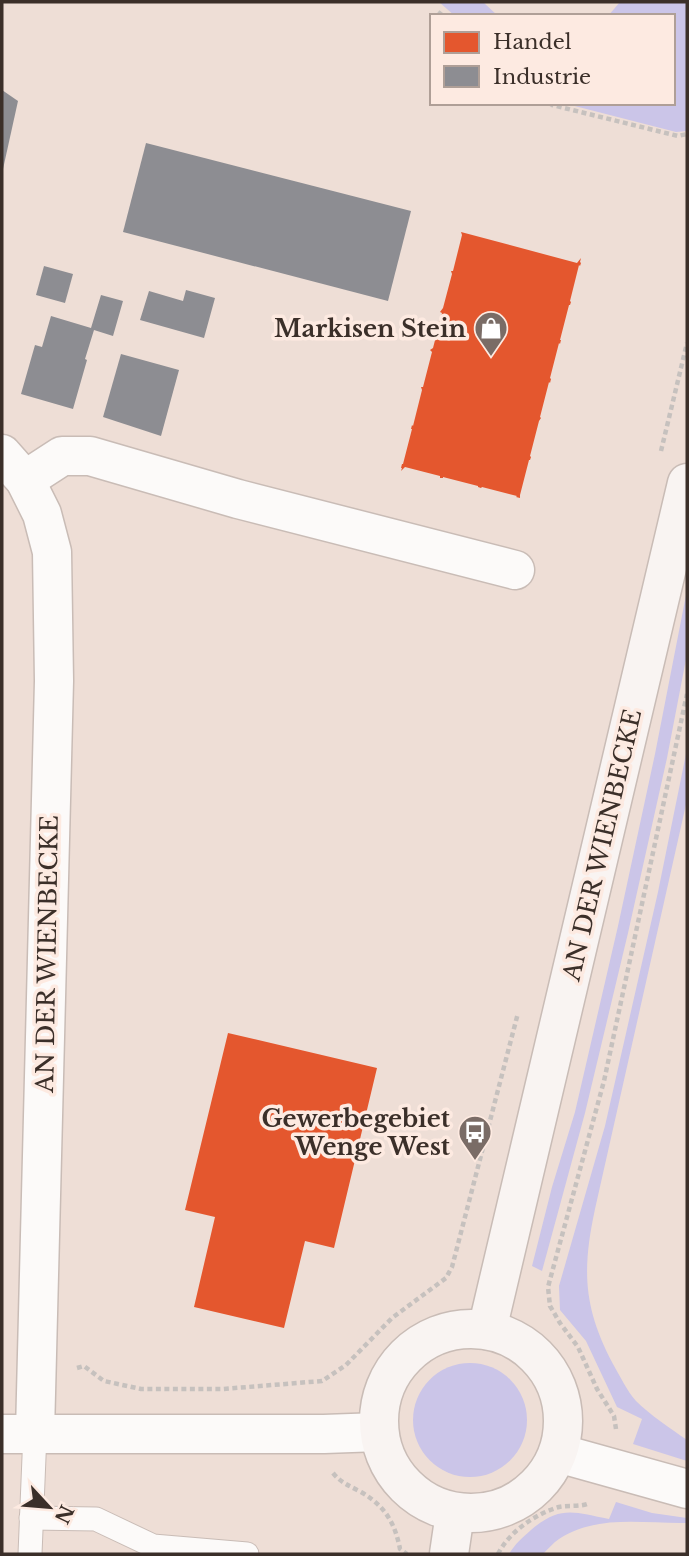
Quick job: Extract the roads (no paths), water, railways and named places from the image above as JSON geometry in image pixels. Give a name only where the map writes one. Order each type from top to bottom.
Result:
[{"type":"street","name":"AN DER WIENBECKE","points":[[19,1434],[36,1367],[54,659],[52,552],[42,514],[13,467],[62,456],[90,456],[238,499],[515,570]]},
{"type":"street","name":"AN DER WIENBECKE","points":[[487,1330],[687,483]]},
{"type":"street","points":[[459,1329],[487,1330],[518,1341],[542,1362],[558,1389],[564,1421],[558,1453],[546,1475],[528,1494],[506,1507],[481,1514],[456,1513],[427,1503],[403,1485],[387,1461],[379,1432],[380,1403],[390,1376],[407,1353],[431,1337],[459,1329]]},
{"type":"street","points":[[19,1434],[379,1432]]},
{"type":"street","points":[[558,1453],[687,1489]]},
{"type":"street","points":[[450,1554],[456,1513]]},
{"type":"lane","points":[[19,1434],[32,1518],[30,1554]]},
{"type":"lane","points":[[32,1518],[96,1519],[153,1550],[247,1554]]},
{"type":"place","name":"Markisen Stein","points":[[491,358]]},
{"type":"place","name":"Gewerbegebiet Wenge West","points":[[475,1162]]}]
